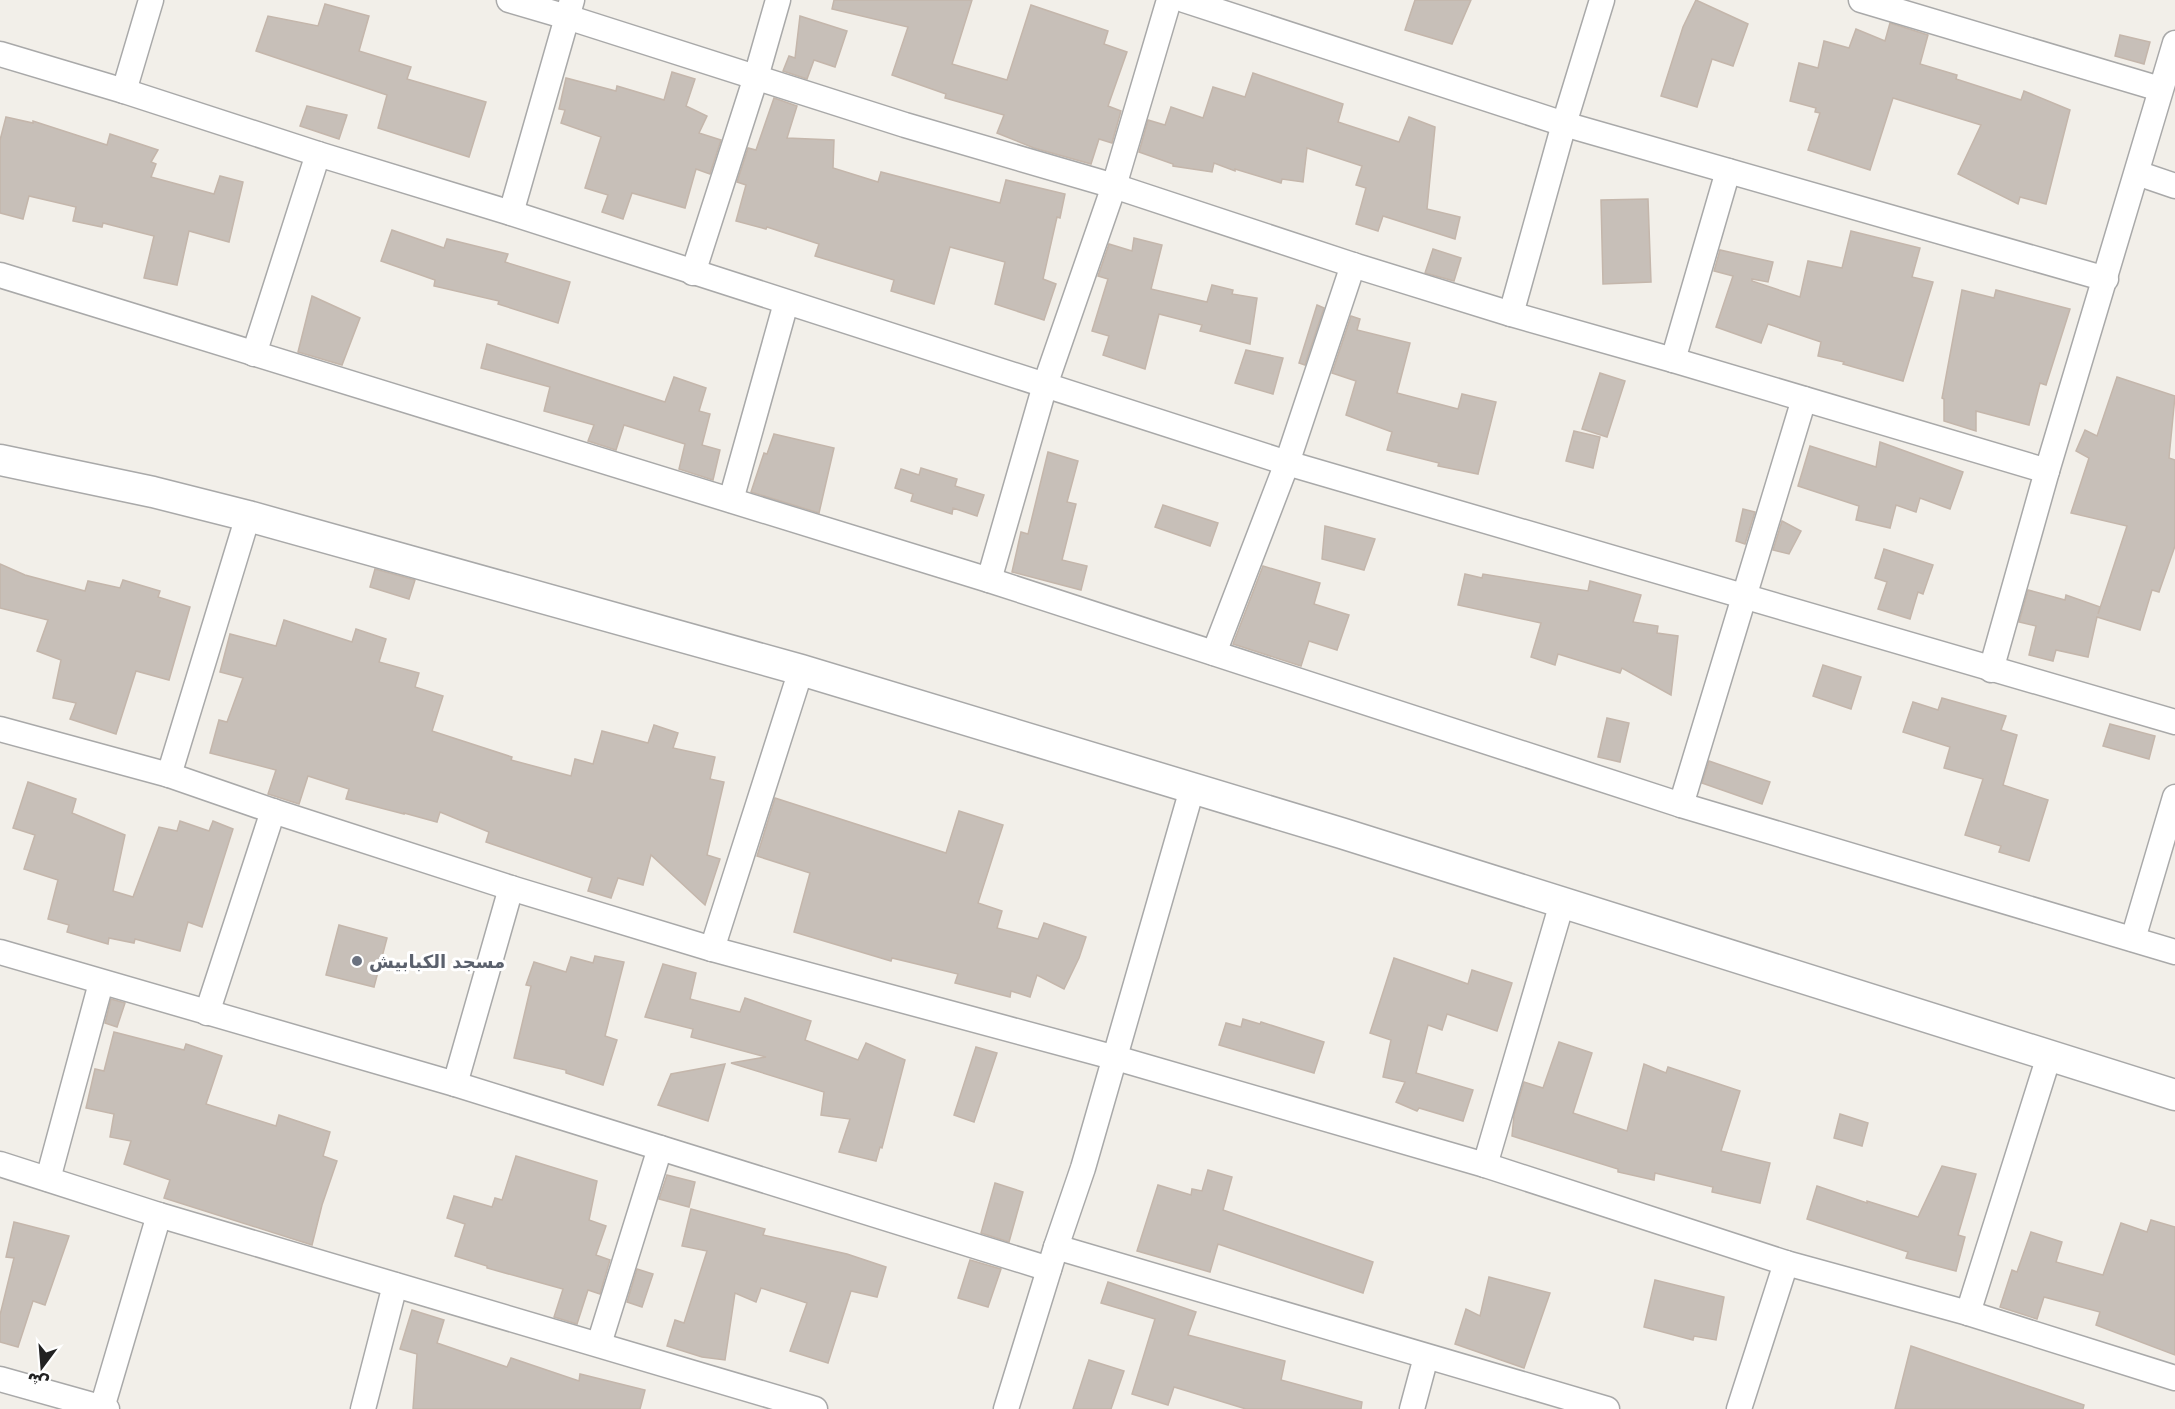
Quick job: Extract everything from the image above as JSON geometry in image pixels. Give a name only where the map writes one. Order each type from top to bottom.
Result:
[{"type":"street","points":[[124,91],[151,0]]},
{"type":"street","points":[[509,0],[570,8],[756,77],[905,125],[1114,186],[1353,265],[1511,314],[2047,471]]},
{"type":"street","points":[[693,273],[756,77],[778,0]]},
{"type":"street","points":[[989,580],[1045,385],[1114,186],[1169,0]]},
{"type":"street","points":[[1184,0],[1219,5],[1564,124],[2106,279]]},
{"type":"street","points":[[1511,314],[1564,124],[1602,0]]},
{"type":"street","points":[[1861,0],[2160,89]]},
{"type":"street","points":[[512,213],[570,8]]},
{"type":"street","points":[[1991,670],[2047,471],[2175,43]]},
{"type":"street","points":[[0,54],[512,213],[1287,463],[2175,722]]},
{"type":"street","points":[[254,354],[318,154]]},
{"type":"street","points":[[1673,360],[1728,171]]},
{"type":"street","points":[[2137,173],[2175,186]]},
{"type":"street","points":[[1214,653],[1287,463],[1353,265]]},
{"type":"street","points":[[0,274],[989,580],[1681,805],[2175,951]]},
{"type":"street","points":[[731,500],[786,303]]},
{"type":"street","points":[[1681,805],[1804,399]]},
{"type":"street","points":[[0,459],[153,492],[248,516],[801,670],[1341,833],[2175,1095]]},
{"type":"street","points":[[169,775],[248,516]]},
{"type":"street","points":[[712,949],[801,670]]},
{"type":"street","points":[[0,729],[169,775],[511,888],[712,949],[1116,1058],[1485,1165],[1786,1263],[1968,1313],[2175,1378]]},
{"type":"street","points":[[1006,1409],[1116,1058],[1192,789]]},
{"type":"street","points":[[2133,939],[2175,797]]},
{"type":"street","points":[[207,1012],[273,811]]},
{"type":"street","points":[[455,1084],[511,888]]},
{"type":"street","points":[[1485,1165],[1562,903]]},
{"type":"street","points":[[0,952],[455,1084],[660,1148],[1053,1258],[1426,1357],[1608,1409]]},
{"type":"street","points":[[48,1179],[101,983]]},
{"type":"street","points":[[1968,1313],[2049,1056]]},
{"type":"street","points":[[599,1344],[660,1148]]},
{"type":"street","points":[[0,1164],[159,1215],[815,1409]]},
{"type":"street","points":[[0,1379],[104,1408],[159,1215]]},
{"type":"street","points":[[1739,1409],[1786,1263]]},
{"type":"street","points":[[363,1409],[396,1285]]},
{"type":"street","points":[[1412,1409],[1426,1357]]},
{"type":"building","points":[[834,0],[972,0],[952,64],[1007,80],[1031,5],[1108,31],[1104,44],[1127,52],[1108,106],[1121,111],[1112,143],[1099,139],[1091,164],[1034,148],[997,133],[1004,115],[945,98],[946,94],[892,75],[908,27],[832,9]]},
{"type":"building","points":[[1415,0],[1471,0],[1452,44],[1405,30]]},
{"type":"building","points":[[1696,0],[1748,24],[1733,66],[1712,59],[1697,107],[1661,96],[1683,27]]},
{"type":"building","points":[[325,4],[369,16],[359,51],[411,67],[407,79],[486,102],[469,157],[378,128],[387,95],[256,51],[268,16],[318,26]]},
{"type":"building","points":[[800,16],[847,31],[835,67],[814,60],[807,79],[783,71],[789,56],[795,58]]},
{"type":"building","points":[[1890,23],[1928,35],[1920,64],[1957,75],[1956,79],[2021,100],[2024,91],[2070,110],[2046,204],[2020,197],[2018,204],[1958,174],[1981,125],[1893,98],[1870,170],[1808,150],[1820,113],[1815,112],[1816,108],[1790,101],[1799,63],[1818,68],[1824,41],[1849,48],[1856,29],[1885,41]]},
{"type":"building","points":[[2120,35],[2150,42],[2144,64],[2115,56]]},
{"type":"building","points":[[672,72],[695,79],[686,106],[707,116],[699,133],[721,140],[710,174],[696,169],[685,208],[632,193],[623,219],[602,212],[608,195],[585,188],[601,137],[561,123],[565,110],[559,109],[566,78],[616,91],[617,86],[664,100]]},
{"type":"building","points":[[1253,73],[1343,104],[1338,122],[1399,142],[1409,117],[1435,127],[1427,209],[1460,217],[1455,239],[1383,216],[1378,231],[1356,224],[1366,188],[1356,185],[1362,166],[1307,148],[1303,182],[1282,179],[1281,183],[1214,163],[1212,172],[1173,166],[1173,164],[1139,152],[1148,120],[1165,125],[1171,107],[1203,118],[1213,87],[1245,97]]},
{"type":"building","points":[[774,98],[797,106],[787,138],[834,140],[833,168],[878,182],[881,172],[1000,203],[1006,180],[1065,194],[1060,218],[1057,217],[1043,279],[1056,284],[1044,320],[995,304],[1005,262],[950,247],[934,304],[891,291],[894,280],[815,256],[819,244],[767,227],[766,229],[736,221],[746,185],[737,182],[748,148],[756,150]]},
{"type":"building","points":[[307,106],[347,115],[339,139],[300,126]]},
{"type":"building","points":[[6,117],[33,123],[33,121],[107,145],[110,134],[158,150],[151,162],[156,164],[151,177],[214,194],[220,176],[243,182],[229,242],[189,231],[177,285],[144,278],[154,236],[103,223],[102,227],[73,221],[76,207],[29,196],[23,219],[0,213],[0,140]]},
{"type":"building","points":[[1648,199],[1651,282],[1603,284],[1601,200]]},
{"type":"building","points":[[392,230],[444,248],[447,239],[508,254],[505,262],[570,282],[558,323],[498,304],[499,301],[434,286],[435,280],[381,261]]},
{"type":"building","points":[[1851,231],[1920,248],[1912,277],[1933,282],[1903,381],[1818,356],[1821,342],[1768,324],[1761,343],[1716,327],[1733,276],[1714,271],[1720,250],[1773,262],[1768,282],[1752,279],[1752,281],[1800,297],[1808,261],[1842,268]]},
{"type":"building","points":[[1134,238],[1162,245],[1151,289],[1207,302],[1212,285],[1233,290],[1232,294],[1257,298],[1250,344],[1200,331],[1202,325],[1159,314],[1145,369],[1103,355],[1109,336],[1092,331],[1108,279],[1098,276],[1109,244],[1132,251]]},
{"type":"building","points":[[1433,249],[1461,258],[1454,281],[1425,273]]},
{"type":"building","points":[[1962,290],[1994,298],[1996,290],[2070,309],[2046,385],[2040,383],[2029,425],[1976,411],[1976,431],[1944,421],[1944,399],[1942,398]]},
{"type":"building","points":[[312,296],[360,318],[342,365],[298,352]]},
{"type":"building","points":[[1317,305],[1324,308],[1305,365],[1299,363]]},
{"type":"building","points":[[1351,316],[1360,319],[1357,330],[1410,343],[1397,393],[1458,409],[1462,394],[1496,402],[1478,474],[1438,466],[1439,463],[1387,450],[1392,432],[1346,415],[1356,381],[1332,373]]},
{"type":"building","points":[[487,344],[665,402],[674,377],[706,388],[699,411],[710,414],[702,445],[720,450],[713,480],[679,469],[685,444],[624,425],[616,450],[588,441],[594,425],[544,411],[550,387],[481,368]]},
{"type":"building","points":[[1246,350],[1283,358],[1273,394],[1235,383]]},
{"type":"building","points":[[1600,373],[1625,381],[1607,437],[1582,429]]},
{"type":"building","points":[[2117,377],[2175,396],[2169,458],[2175,460],[2175,546],[2159,592],[2152,590],[2140,630],[2097,617],[2088,657],[2056,650],[2053,661],[2029,655],[2036,626],[2019,622],[2028,590],[2065,600],[2066,595],[2100,607],[2098,614],[2127,526],[2071,513],[2089,458],[2076,451],[2085,430],[2097,436]]},
{"type":"building","points":[[1574,431],[1600,437],[1593,468],[1566,461]]},
{"type":"building","points":[[774,434],[834,448],[819,513],[751,492],[764,453],[767,454]]},
{"type":"building","points":[[1880,442],[1963,472],[1950,509],[1920,498],[1916,512],[1896,505],[1890,528],[1856,520],[1859,506],[1798,486],[1810,446],[1876,467]]},
{"type":"building","points":[[1048,452],[1078,461],[1067,502],[1076,504],[1062,560],[1087,566],[1081,590],[1012,572],[1021,532],[1028,534]]},
{"type":"building","points":[[921,468],[957,479],[955,486],[984,495],[977,516],[953,508],[952,514],[911,501],[913,494],[895,488],[901,469],[919,475]]},
{"type":"building","points":[[1163,505],[1218,523],[1210,546],[1155,527]]},
{"type":"building","points":[[1743,509],[1755,512],[1745,544],[1736,541]]},
{"type":"building","points":[[1782,521],[1801,531],[1789,554],[1773,550]]},
{"type":"building","points":[[1325,526],[1375,539],[1364,570],[1322,559]]},
{"type":"building","points":[[1884,549],[1933,565],[1923,594],[1918,592],[1910,619],[1878,609],[1887,582],[1875,578]]},
{"type":"building","points":[[0,564],[25,575],[85,591],[88,581],[120,588],[123,580],[160,591],[158,597],[190,607],[169,680],[136,671],[116,734],[70,719],[76,703],[53,698],[61,660],[37,651],[48,620],[0,608]]},
{"type":"building","points":[[1263,566],[1320,583],[1314,604],[1349,615],[1337,650],[1309,641],[1301,666],[1233,644]]},
{"type":"building","points":[[375,569],[415,580],[409,599],[370,587]]},
{"type":"building","points":[[1465,574],[1482,578],[1483,574],[1588,591],[1590,581],[1641,595],[1633,622],[1658,626],[1657,633],[1678,636],[1671,695],[1622,668],[1620,673],[1558,654],[1555,665],[1531,657],[1541,623],[1458,605]]},
{"type":"building","points":[[284,620],[352,642],[356,629],[386,639],[379,662],[419,673],[415,687],[443,696],[432,731],[512,757],[511,760],[571,776],[575,759],[593,764],[602,731],[648,743],[654,725],[678,733],[673,748],[715,757],[710,779],[724,782],[707,855],[720,859],[705,905],[651,855],[643,885],[618,878],[611,898],[588,891],[592,878],[486,842],[489,832],[440,812],[437,822],[346,799],[349,789],[308,776],[299,804],[268,794],[276,770],[210,753],[219,720],[227,722],[243,678],[220,672],[230,634],[276,646]]},
{"type":"building","points":[[1823,665],[1861,677],[1851,709],[1813,696]]},
{"type":"building","points":[[1942,698],[2006,716],[2001,730],[2017,735],[2003,785],[2048,800],[2029,861],[1999,852],[2001,846],[1965,835],[1983,779],[1944,768],[1950,747],[1903,732],[1913,702],[1938,710]]},
{"type":"building","points":[[1607,718],[1629,723],[1620,762],[1598,757]]},
{"type":"building","points":[[2110,724],[2155,736],[2149,759],[2103,746]]},
{"type":"building","points":[[1709,761],[1770,782],[1762,804],[1702,783]]},
{"type":"building","points":[[28,782],[76,799],[72,813],[125,835],[113,891],[133,897],[159,827],[177,831],[180,821],[209,831],[213,821],[233,829],[202,927],[188,922],[180,951],[135,939],[134,943],[109,938],[108,944],[67,932],[69,925],[48,919],[58,880],[24,869],[35,835],[13,828]]},
{"type":"building","points":[[775,798],[946,853],[959,811],[1003,825],[978,903],[1002,911],[997,928],[1038,939],[1044,923],[1086,937],[1064,989],[1037,975],[1030,997],[1011,991],[1010,997],[955,983],[958,974],[892,958],[891,961],[794,932],[810,873],[757,856]]},
{"type":"building","points":[[339,925],[387,938],[374,987],[326,975]]},
{"type":"building","points":[[595,956],[624,962],[605,1036],[617,1040],[603,1085],[566,1073],[566,1070],[514,1058],[531,986],[526,985],[534,962],[566,972],[571,957],[593,963]]},
{"type":"building","points":[[1394,958],[1468,984],[1472,970],[1512,983],[1497,1031],[1447,1014],[1442,1030],[1428,1025],[1416,1073],[1473,1090],[1463,1121],[1419,1108],[1417,1111],[1396,1102],[1405,1082],[1383,1077],[1391,1040],[1370,1033]]},
{"type":"building","points":[[663,964],[696,973],[690,999],[740,1012],[745,998],[811,1021],[805,1040],[858,1060],[866,1043],[905,1060],[882,1148],[880,1147],[876,1161],[839,1152],[850,1119],[821,1115],[824,1092],[731,1063],[766,1057],[691,1037],[693,1029],[645,1017]]},
{"type":"building","points":[[111,999],[125,1003],[117,1027],[105,1023]]},
{"type":"building","points":[[1243,1019],[1260,1024],[1261,1022],[1324,1042],[1314,1073],[1219,1045],[1226,1023],[1241,1027]]},
{"type":"building","points":[[114,1032],[184,1050],[186,1044],[222,1056],[206,1104],[276,1126],[279,1115],[330,1132],[323,1156],[337,1161],[322,1205],[312,1245],[164,1198],[170,1180],[124,1164],[131,1141],[110,1137],[114,1114],[86,1108],[95,1069],[104,1071]]},
{"type":"building","points":[[1559,1042],[1592,1053],[1573,1113],[1627,1131],[1644,1064],[1666,1073],[1668,1067],[1740,1091],[1721,1151],[1770,1163],[1760,1203],[1712,1192],[1713,1187],[1655,1173],[1654,1180],[1618,1172],[1618,1169],[1512,1136],[1514,1115],[1524,1082],[1543,1088]]},
{"type":"building","points":[[976,1047],[997,1053],[974,1122],[954,1115]]},
{"type":"building","points":[[725,1064],[708,1121],[658,1105],[671,1074]]},
{"type":"building","points":[[1840,1114],[1868,1123],[1862,1146],[1834,1138]]},
{"type":"building","points":[[516,1156],[597,1181],[589,1220],[606,1226],[596,1255],[610,1260],[600,1294],[588,1290],[577,1324],[554,1317],[563,1289],[487,1268],[487,1266],[455,1256],[465,1224],[447,1218],[454,1196],[492,1207],[495,1198],[502,1200]]},
{"type":"building","points":[[1942,1166],[1976,1174],[1958,1235],[1965,1237],[1956,1271],[1906,1258],[1908,1252],[1807,1219],[1817,1186],[1918,1217]]},
{"type":"building","points":[[1208,1170],[1232,1177],[1223,1210],[1373,1262],[1363,1293],[1218,1244],[1210,1272],[1137,1251],[1158,1185],[1191,1195],[1192,1189],[1202,1191]]},
{"type":"building","points":[[667,1175],[695,1182],[689,1207],[659,1199]]},
{"type":"building","points":[[995,1183],[1023,1192],[1009,1242],[981,1233]]},
{"type":"building","points":[[691,1209],[765,1229],[763,1235],[847,1254],[886,1267],[877,1297],[851,1291],[828,1363],[790,1351],[807,1303],[761,1288],[756,1302],[735,1293],[725,1360],[702,1357],[667,1346],[675,1320],[684,1323],[707,1251],[682,1246]]},
{"type":"building","points":[[2151,1220],[2175,1227],[2175,1355],[2096,1325],[2100,1312],[2044,1297],[2037,1319],[2000,1307],[2012,1270],[2017,1272],[2031,1232],[2062,1242],[2056,1262],[2103,1275],[2121,1223],[2147,1232]]},
{"type":"building","points":[[14,1222],[69,1236],[45,1305],[33,1301],[18,1347],[0,1342],[0,1315],[14,1258],[6,1257]]},
{"type":"building","points":[[970,1260],[1001,1269],[988,1307],[958,1298]]},
{"type":"building","points":[[637,1269],[653,1274],[642,1307],[627,1302]]},
{"type":"building","points":[[1489,1277],[1550,1293],[1524,1368],[1455,1344],[1466,1309],[1480,1316]]},
{"type":"building","points":[[1655,1280],[1724,1297],[1716,1340],[1694,1336],[1693,1340],[1644,1327]]},
{"type":"building","points":[[1108,1282],[1196,1312],[1188,1335],[1285,1361],[1281,1380],[1362,1402],[1361,1409],[1246,1409],[1174,1387],[1168,1405],[1132,1394],[1155,1319],[1101,1303]]},
{"type":"building","points":[[412,1310],[444,1320],[437,1343],[507,1367],[511,1358],[579,1381],[580,1374],[645,1390],[640,1409],[413,1409],[417,1354],[400,1349]]},
{"type":"building","points":[[1911,1346],[2084,1405],[2083,1409],[1895,1409]]},
{"type":"building","points":[[1089,1360],[1124,1371],[1111,1409],[1073,1409]]},
{"type":"place","name":"مسجد الكبابيش","points":[[357,961]]}]
